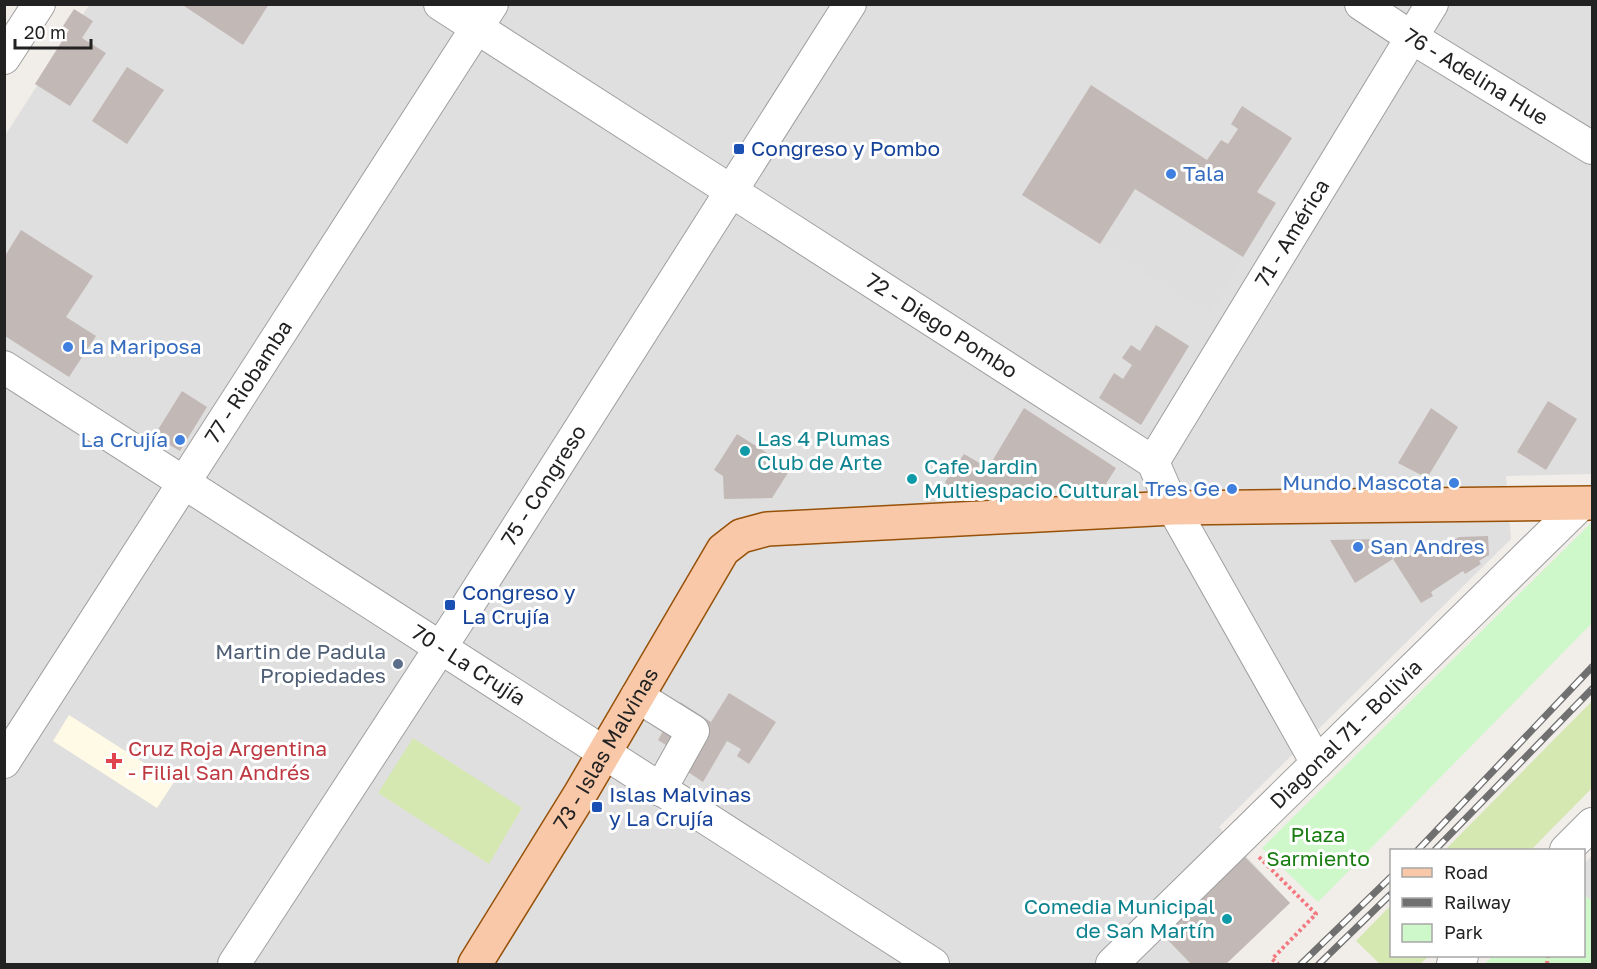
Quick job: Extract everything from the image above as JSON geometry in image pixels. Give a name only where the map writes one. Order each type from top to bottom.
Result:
[{"type":"main road","points":[[1173,508],[1587,503]]},
{"type":"main road","name":"73 - Islas Malvinas","points":[[475,964],[723,550],[741,536],[766,529],[1173,508]]},
{"type":"street","points":[[4,58],[39,4]]},
{"type":"street","name":"72 - Diego Pombo","points":[[440,4],[485,16],[733,190],[1154,462]]},
{"type":"street","name":"75 - Congreso","points":[[234,964],[440,648],[850,4]]},
{"type":"street","name":"76 - Adelina Hue","points":[[1361,4],[1593,148]]},
{"type":"street","name":"71 - América","points":[[1154,462],[1432,4]]},
{"type":"street","name":"77 - Riobamba","points":[[4,762],[485,16]]},
{"type":"street","name":"70 - La Crujía","points":[[4,367],[933,964]]},
{"type":"street","points":[[1154,462],[1173,508],[1317,763]]},
{"type":"street","name":"Diagonal 71 - Bolivia","points":[[1112,964],[1587,503]]},
{"type":"street","points":[[637,696],[693,731],[660,790]]},
{"type":"street","points":[[1567,849],[1593,824]]},
{"type":"path","points":[[1240,838],[1316,914],[1272,959],[1278,964]]},
{"type":"shaded area","points":[[89,5],[1592,5],[1592,474],[1506,476],[1511,539],[1219,827],[1290,903],[1226,964],[5,964],[4,137]]},
{"type":"shaded area","points":[[1135,189],[1243,257],[1209,314],[1100,244]]},
{"type":"shaded area","name":"Cruz Roja Argentina - Filial San Andrés","points":[[69,715],[174,782],[157,808],[53,741]]},
{"type":"shaded area","points":[[1592,855],[1592,901],[1585,896],[1585,863]]},
{"type":"green space","name":"Plaza Sarmiento","points":[[1592,522],[1592,623],[1318,902],[1262,848]]},
{"type":"green space","points":[[1592,701],[1592,788],[1532,849],[1446,849]]},
{"type":"green space","points":[[413,738],[522,808],[489,864],[378,793]]},
{"type":"green space","points":[[1585,896],[1592,901],[1592,964],[1484,964],[1492,957],[1585,957]]},
{"type":"green space","points":[[1390,906],[1390,957],[1428,957],[1420,964],[1380,964],[1356,941]]},
{"type":"building","points":[[181,4],[269,4],[243,45]]},
{"type":"building","points":[[74,9],[93,21],[82,38],[106,53],[70,106],[35,84],[69,30],[63,26]]},
{"type":"building","points":[[127,67],[164,90],[127,144],[92,121]]},
{"type":"building","points":[[1091,85],[1207,160],[1221,140],[1228,144],[1238,129],[1231,124],[1242,106],[1292,138],[1257,192],[1276,203],[1243,257],[1135,189],[1100,244],[1022,195]]},
{"type":"building","points":[[21,230],[93,276],[66,317],[96,336],[69,377],[5,336],[5,256]]},
{"type":"building","points":[[1156,325],[1189,346],[1141,425],[1099,398],[1114,373],[1123,379],[1132,365],[1122,358],[1131,345],[1140,351]]},
{"type":"building","points":[[182,391],[207,407],[180,451],[154,436]]},
{"type":"building","points":[[1548,401],[1577,419],[1546,470],[1517,452]]},
{"type":"building","points":[[1024,408],[1116,468],[1104,487],[951,492],[945,482],[964,454],[988,468]]},
{"type":"building","points":[[1431,408],[1458,427],[1427,478],[1398,463]]},
{"type":"building","name":"Las 4 Plumas Club de Arte","points":[[737,434],[791,468],[772,498],[724,499],[723,476],[714,470]]},
{"type":"building","points":[[1488,536],[1489,555],[1479,561],[1481,564],[1465,574],[1463,571],[1431,592],[1433,596],[1421,603],[1393,559],[1406,552],[1409,556],[1425,546],[1429,554],[1459,537]]},
{"type":"building","points":[[1381,539],[1393,559],[1355,583],[1330,540]]},
{"type":"building","points":[[729,693],[776,722],[749,764],[737,756],[741,749],[727,741],[703,782],[676,764],[682,755],[658,740],[680,702],[711,722]]},
{"type":"building","name":"Comedia Municipal de San Martín","points":[[1245,857],[1290,903],[1226,964],[1191,964],[1164,936]]},
{"type":"railway","points":[[1419,849],[1592,667]]},
{"type":"railway","points":[[1436,849],[1592,689]]},
{"type":"railway","points":[[1301,964],[1390,878]]},
{"type":"railway","points":[[1319,964],[1390,895]]},
{"type":"place","name":"Congreso y Pombo","points":[[739,149]]},
{"type":"place","name":"Tala","points":[[1171,174]]},
{"type":"place","name":"La Mariposa","points":[[68,347]]},
{"type":"place","name":"La Crujía","points":[[180,440]]},
{"type":"place","name":"Las 4 Plumas Club de Arte","points":[[745,451]]},
{"type":"place","name":"Cafe Jardin Multiespacio Cultural","points":[[912,479]]},
{"type":"place","name":"Mundo Mascota","points":[[1454,483]]},
{"type":"place","name":"Tres Ge","points":[[1232,489]]},
{"type":"place","name":"San Andres","points":[[1358,547]]},
{"type":"place","name":"Congreso y La Crujía","points":[[450,605]]},
{"type":"place","name":"Martin de Padula Propiedades","points":[[398,664]]},
{"type":"place","name":"Cruz Roja Argentina - Filial San Andrés","points":[[114,761]]},
{"type":"place","name":"Islas Malvinas y La Crujía","points":[[597,807]]},
{"type":"place","name":"Comedia Municipal de San Martín","points":[[1227,919]]}]
